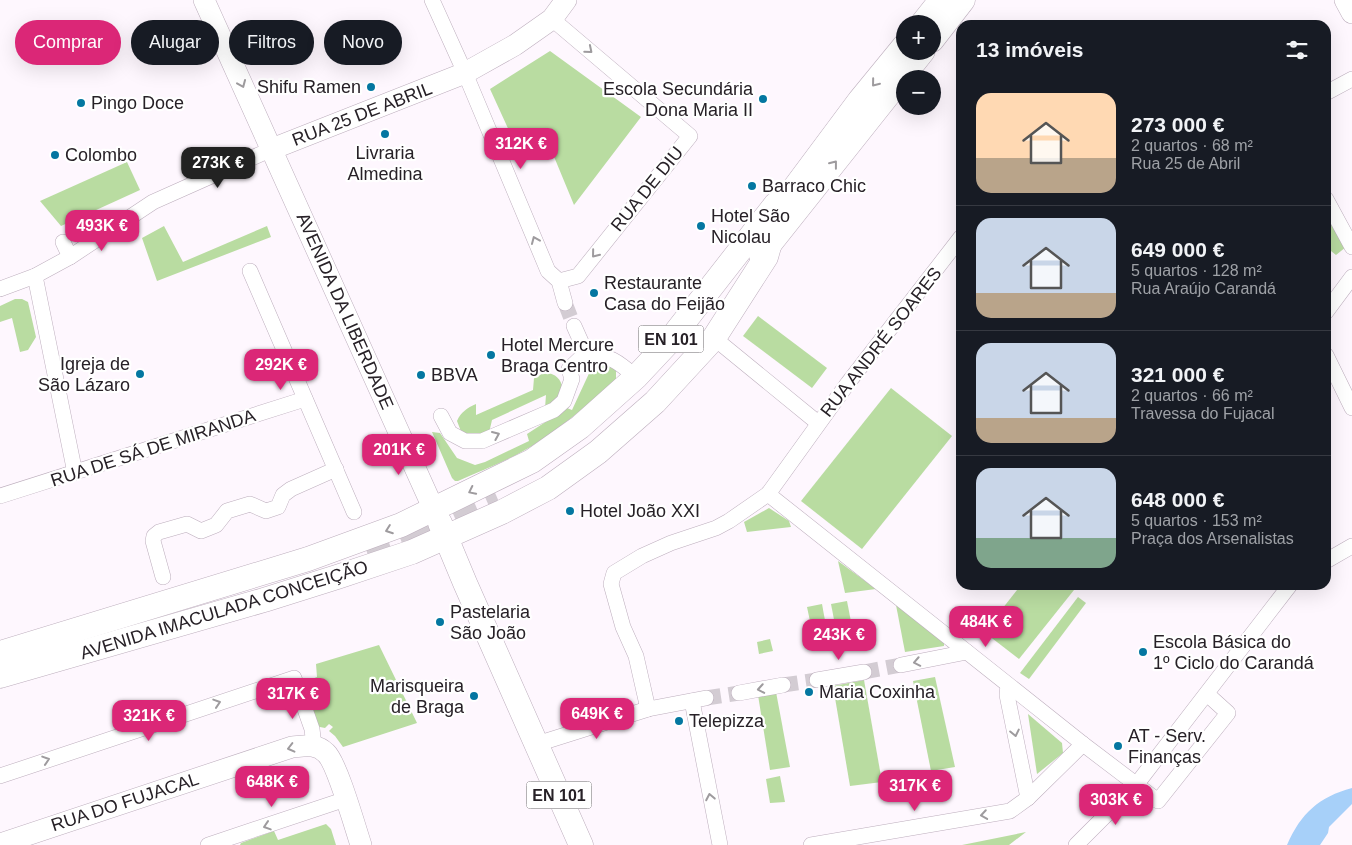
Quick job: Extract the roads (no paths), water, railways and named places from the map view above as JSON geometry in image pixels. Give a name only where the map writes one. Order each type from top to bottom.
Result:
[{"type":"main road","name":"AVENIDA DA LIBERDADE","points":[[194,0],[212,20]]},
{"type":"main road","name":"AVENIDA DA LIBERDADE","points":[[204,0],[213,20]]},
{"type":"main road","name":"AVENIDA DA LIBERDADE","points":[[212,0],[214,20]]},
{"type":"main road","name":"RUA 25 DE ABRIL","points":[[272,150],[465,73],[514,45],[552,19],[566,0]]},
{"type":"main road","points":[[929,15],[941,0]]},
{"type":"main road","points":[[941,28],[963,0]]},
{"type":"main road","points":[[1345,0],[1352,13]]},
{"type":"main road","name":"AVENIDA DA LIBERDADE","points":[[219,33],[447,538],[465,583],[581,845]]},
{"type":"main road","name":"EN 101","points":[[434,510],[532,461],[580,427],[636,377],[666,345],[776,204],[789,195],[896,56]]},
{"type":"main road","name":"EN 101","points":[[447,538],[548,488],[598,452],[655,402],[714,338],[766,257],[770,243],[916,60]]},
{"type":"main road","points":[[770,243],[681,358],[649,394],[592,443],[542,479],[497,498],[588,436],[644,387],[676,353],[783,210],[789,195]]},
{"type":"main road","name":"AVENIDA IMACULADA CONCEIÇÃO","points":[[0,653],[308,559],[401,525],[434,510]]},
{"type":"main road","name":"AVENIDA IMACULADA CONCEIÇÃO","points":[[0,676],[264,600],[412,552],[447,538]]},
{"type":"main road","name":"AVENIDA IMACULADA CONCEIÇÃO","points":[[0,660],[315,570],[0,671]]},
{"type":"main road","points":[[314,746],[327,753],[346,799],[361,845]]},
{"type":"main road","name":"RUA DO FUJACAL","points":[[0,844],[292,747],[314,746]]},
{"type":"street","points":[[432,0],[465,73],[548,272],[559,281],[565,303]]},
{"type":"street","name":"RUA DE DIU","points":[[552,19],[690,136],[578,276],[559,281]]},
{"type":"street","points":[[1331,90],[1352,79]]},
{"type":"street","name":"RUA 25 DE ABRIL","points":[[0,289],[35,276],[70,257],[153,202],[272,150]]},
{"type":"street","points":[[1331,208],[1352,247]]},
{"type":"street","points":[[63,242],[70,257]]},
{"type":"street","name":"RUA ANDRÉ SOARES","points":[[768,494],[818,423],[956,244]]},
{"type":"street","points":[[250,272],[354,512]]},
{"type":"street","points":[[35,276],[75,474]]},
{"type":"street","points":[[1331,305],[1352,277]]},
{"type":"street","points":[[574,326],[586,353]]},
{"type":"street","name":"RUA ANDRÉ SOARES","points":[[714,338],[818,423]]},
{"type":"street","points":[[586,353],[609,356],[636,377]]},
{"type":"street","points":[[441,416],[450,432],[465,441],[482,441],[554,410],[564,401],[572,379],[569,369],[586,353]]},
{"type":"street","points":[[1331,365],[1352,408]]},
{"type":"street","name":"RUA DE SÁ DE MIRANDA","points":[[0,496],[75,474],[305,398]]},
{"type":"street","points":[[162,577],[153,541],[154,536],[160,532],[187,524],[201,531],[216,525],[226,512],[250,504],[266,512],[278,507],[283,496],[290,489],[336,469]]},
{"type":"street","points":[[648,709],[636,656],[623,627],[611,584],[614,573],[642,556],[671,543],[716,528],[768,494],[1082,744],[1158,800],[1228,713],[1207,694]]},
{"type":"street","points":[[1331,558],[1352,546]]},
{"type":"street","points":[[1076,845],[1136,785],[1286,590]]},
{"type":"street","points":[[901,665],[967,652]]},
{"type":"street","points":[[816,680],[864,672]]},
{"type":"street","points":[[0,776],[294,678],[312,729],[314,746]]},
{"type":"street","points":[[1008,685],[1007,694],[1028,798]]},
{"type":"street","points":[[739,693],[783,686]]},
{"type":"street","points":[[537,744],[648,709],[699,700],[720,845]]},
{"type":"street","points":[[811,845],[1010,811],[1028,798],[1082,744]]},
{"type":"street","points":[[208,845],[227,842],[346,799]]},
{"type":"water","points":[[1352,788],[1352,804],[1329,827],[1328,833],[1320,845],[1287,845],[1298,824],[1312,808],[1330,796]]},
{"type":"tunnel","points":[[565,303],[574,326]]},
{"type":"tunnel","points":[[420,528],[496,495]]},
{"type":"tunnel","points":[[368,555],[437,529]]},
{"type":"tunnel","points":[[864,672],[901,665]]},
{"type":"tunnel","points":[[783,685],[817,680]]},
{"type":"tunnel","points":[[706,698],[739,693]]},
{"type":"place","name":"Shifu Ramen","points":[[371,87]]},
{"type":"place","name":"Escola Secundária Dona Maria II","points":[[763,99]]},
{"type":"place","name":"Pingo Doce","points":[[81,103]]},
{"type":"place","name":"Livraria Almedina","points":[[385,134]]},
{"type":"place","name":"Colombo","points":[[55,155]]},
{"type":"place","name":"Barraco Chic","points":[[752,186]]},
{"type":"place","name":"Hotel São Nicolau","points":[[701,226]]},
{"type":"place","name":"Restaurante Casa do Feijão","points":[[594,293]]},
{"type":"place","name":"Hotel Mercure Braga Centro","points":[[491,355]]},
{"type":"place","name":"Igreja de São Lázaro","points":[[140,374]]},
{"type":"place","name":"BBVA","points":[[421,375]]},
{"type":"place","name":"Hotel João XXI","points":[[570,511]]},
{"type":"place","name":"Pastelaria São João","points":[[440,622]]},
{"type":"place","name":"Escola Básica do 1º Ciclo do Carandá","points":[[1143,652]]},
{"type":"place","name":"Maria Coxinha","points":[[809,692]]},
{"type":"place","name":"Marisqueira de Braga","points":[[474,696]]},
{"type":"place","name":"Telepizza","points":[[679,721]]},
{"type":"place","name":"AT - Serv. Finanças","points":[[1118,746]]}]
